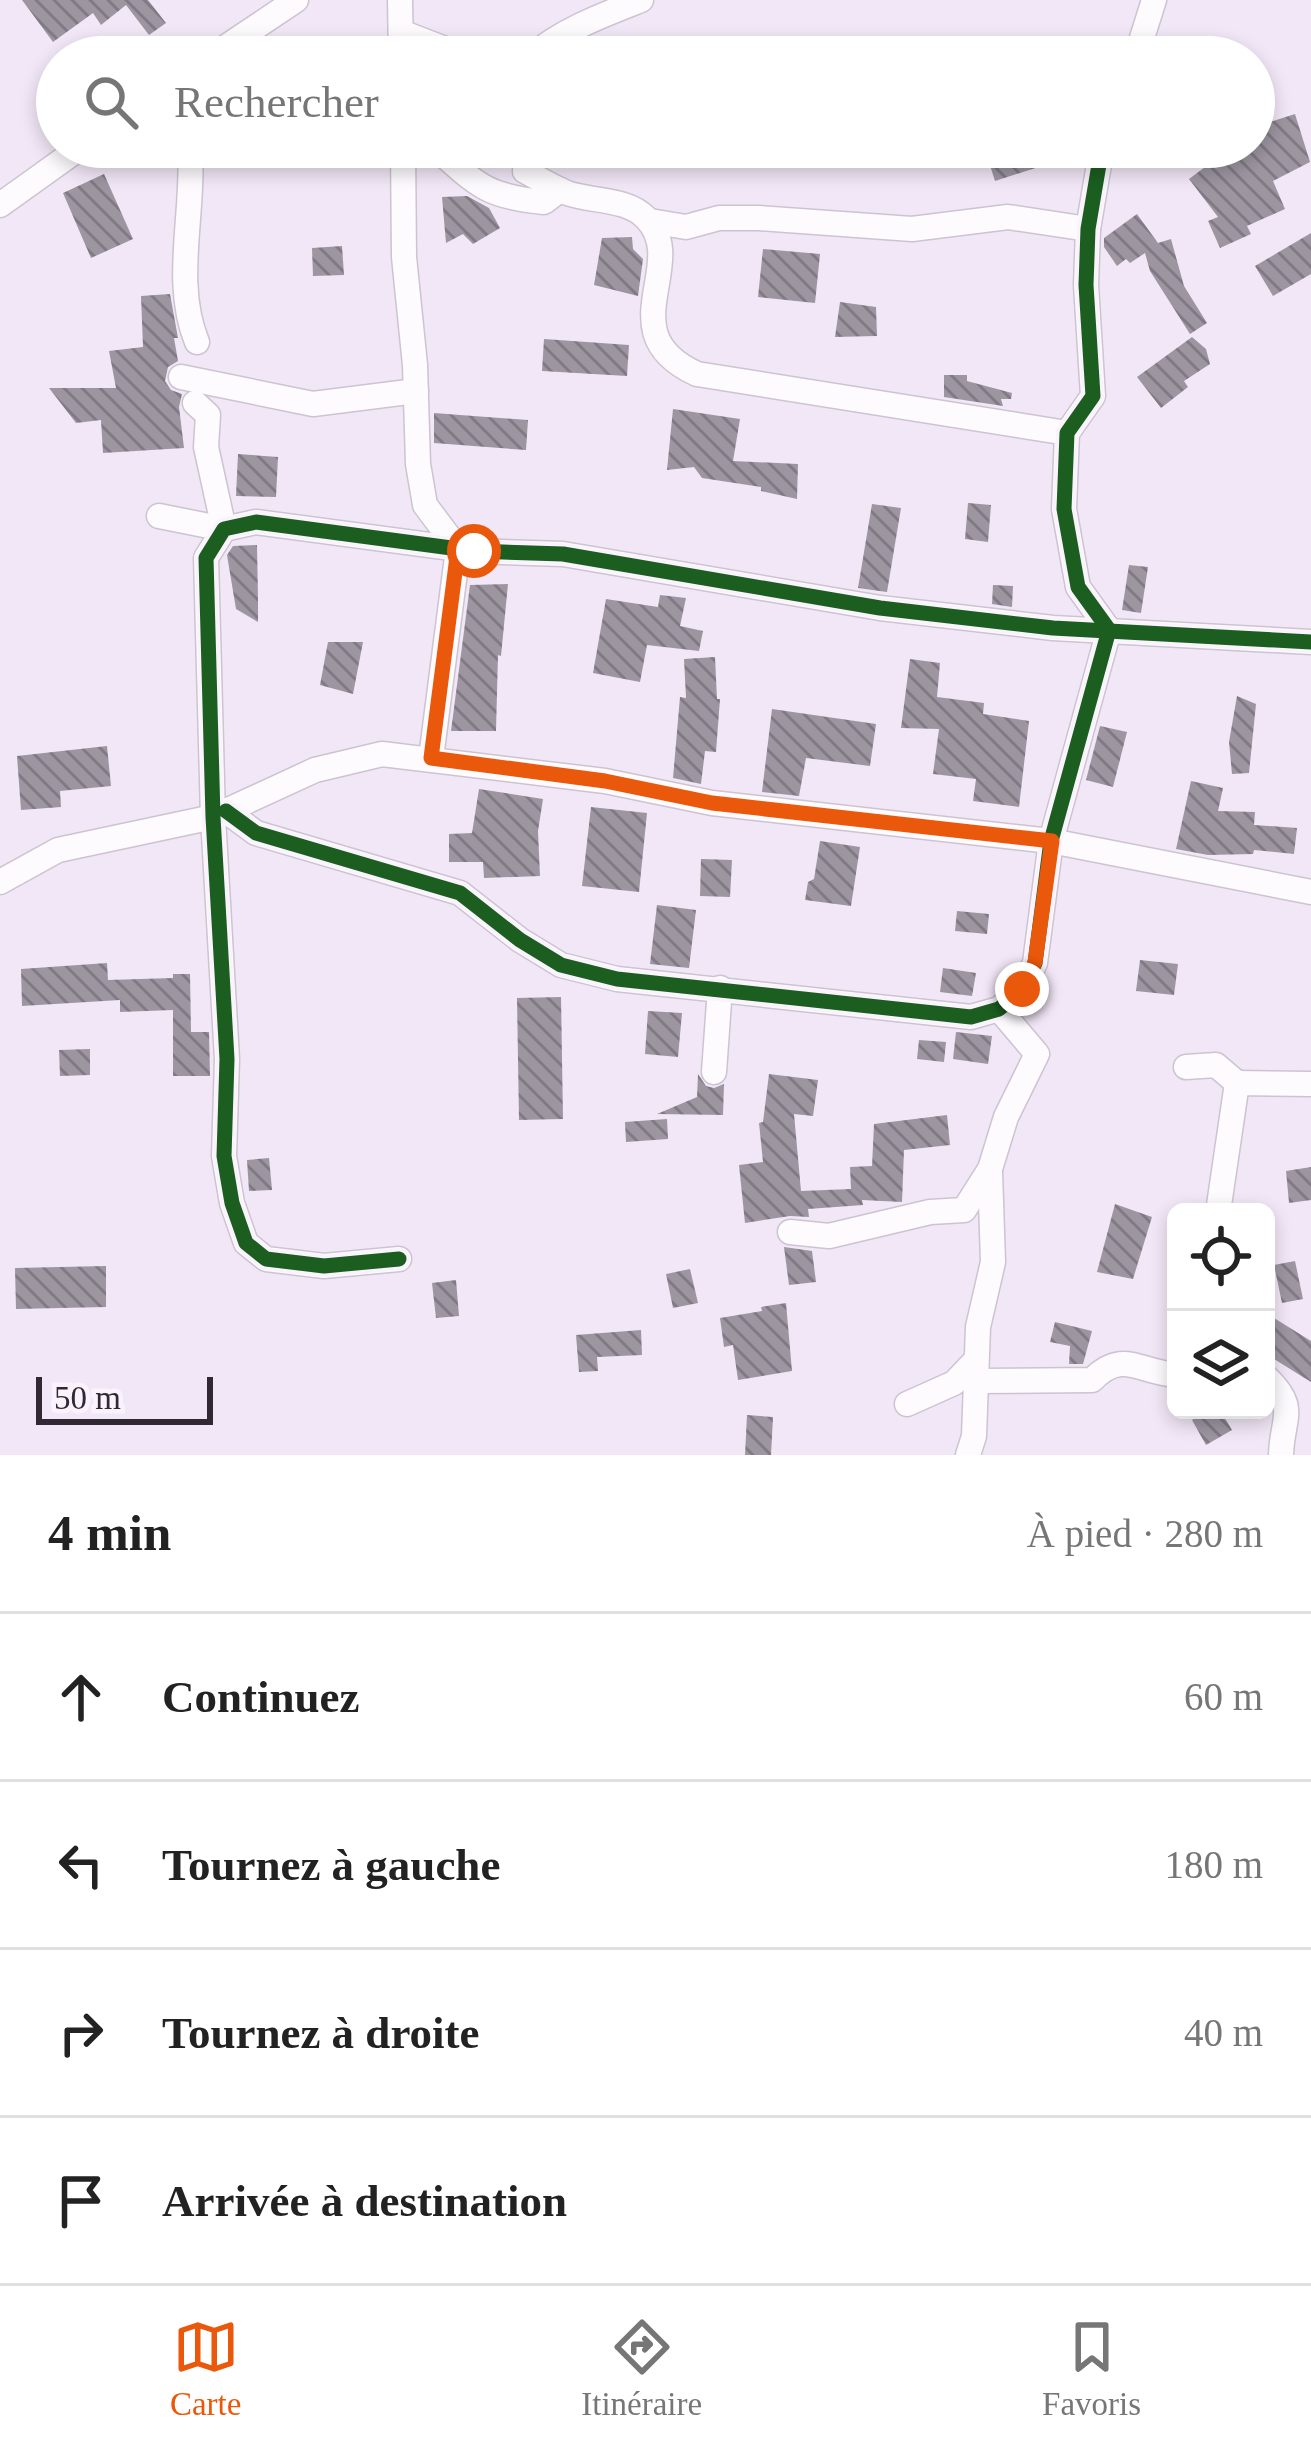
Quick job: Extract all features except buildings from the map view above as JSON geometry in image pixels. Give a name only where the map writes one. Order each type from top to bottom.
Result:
[{"type":"street","points":[[242,36],[296,0]]},
{"type":"street","points":[[400,0],[401,36]]},
{"type":"street","points":[[560,36],[641,0]]},
{"type":"street","points":[[1143,36],[1154,0]]},
{"type":"street","points":[[0,205],[52,168]]},
{"type":"street","points":[[190,168],[184,276],[189,325],[196,343]]},
{"type":"street","points":[[403,168],[404,257],[418,464],[425,505],[458,549],[431,758]]},
{"type":"street","points":[[458,168],[502,199],[544,202],[560,190]]},
{"type":"street","points":[[525,168],[560,190],[593,201],[628,205],[650,221],[686,227],[718,218],[759,218],[912,229],[1008,217],[1088,229]]},
{"type":"street","points":[[1098,168],[1088,229],[1086,285],[1093,396],[1067,433],[1064,509],[1078,587],[1109,630]]},
{"type":"street","points":[[650,221],[658,244],[650,324],[678,366],[697,374],[1067,433]]},
{"type":"street","points":[[181,377],[313,404],[416,391]]},
{"type":"street","points":[[195,403],[208,415],[206,447],[224,529],[206,558],[227,1059],[224,1156],[232,1203],[246,1244],[266,1258],[324,1266],[399,1259]]},
{"type":"street","points":[[396,541],[425,505]]},
{"type":"street","points":[[159,516],[224,529],[256,522],[458,549],[563,554],[880,608],[1109,630],[1311,642]]},
{"type":"street","points":[[219,814],[256,833],[460,892],[560,965],[617,979],[971,1017],[999,1010],[1022,989],[1035,962],[1052,841],[1109,630]]},
{"type":"street","points":[[0,882],[58,850],[219,814],[315,770],[382,754],[605,781],[712,803],[1052,841],[1311,892]]},
{"type":"street","points":[[714,1072],[720,988]]},
{"type":"street","points":[[790,1232],[830,1236],[930,1212],[964,1210],[990,1169],[1006,1117],[1037,1054],[999,1010]]},
{"type":"street","points":[[1186,1067],[1216,1065],[1237,1083],[1311,1084]]},
{"type":"street","points":[[1219,1203],[1237,1083]]},
{"type":"street","points":[[968,1455],[974,1436],[978,1327],[993,1262],[990,1169]]},
{"type":"street","points":[[907,1404],[975,1370],[1092,1380],[1106,1366],[1124,1361],[1167,1375]]},
{"type":"street","points":[[1275,1385],[1289,1410],[1281,1455]]},
{"type":"cycle path","points":[[226,811],[256,833],[460,893],[561,965],[617,979],[971,1017],[999,1009],[1022,990],[1035,963],[1051,841],[1109,630],[1078,587],[1064,509],[1067,433],[1093,396],[1086,285],[1088,229],[1098,168]]},
{"type":"cycle path","points":[[399,1259],[324,1266],[266,1259],[246,1243],[232,1203],[224,1156],[227,1059],[213,817],[206,558],[224,529],[256,522],[474,551],[563,554],[880,608],[1053,628],[1311,642]]},
{"type":"route","points":[[474,551],[458,549],[431,758],[605,781],[712,803],[1052,841],[1035,962],[1022,989]]}]
